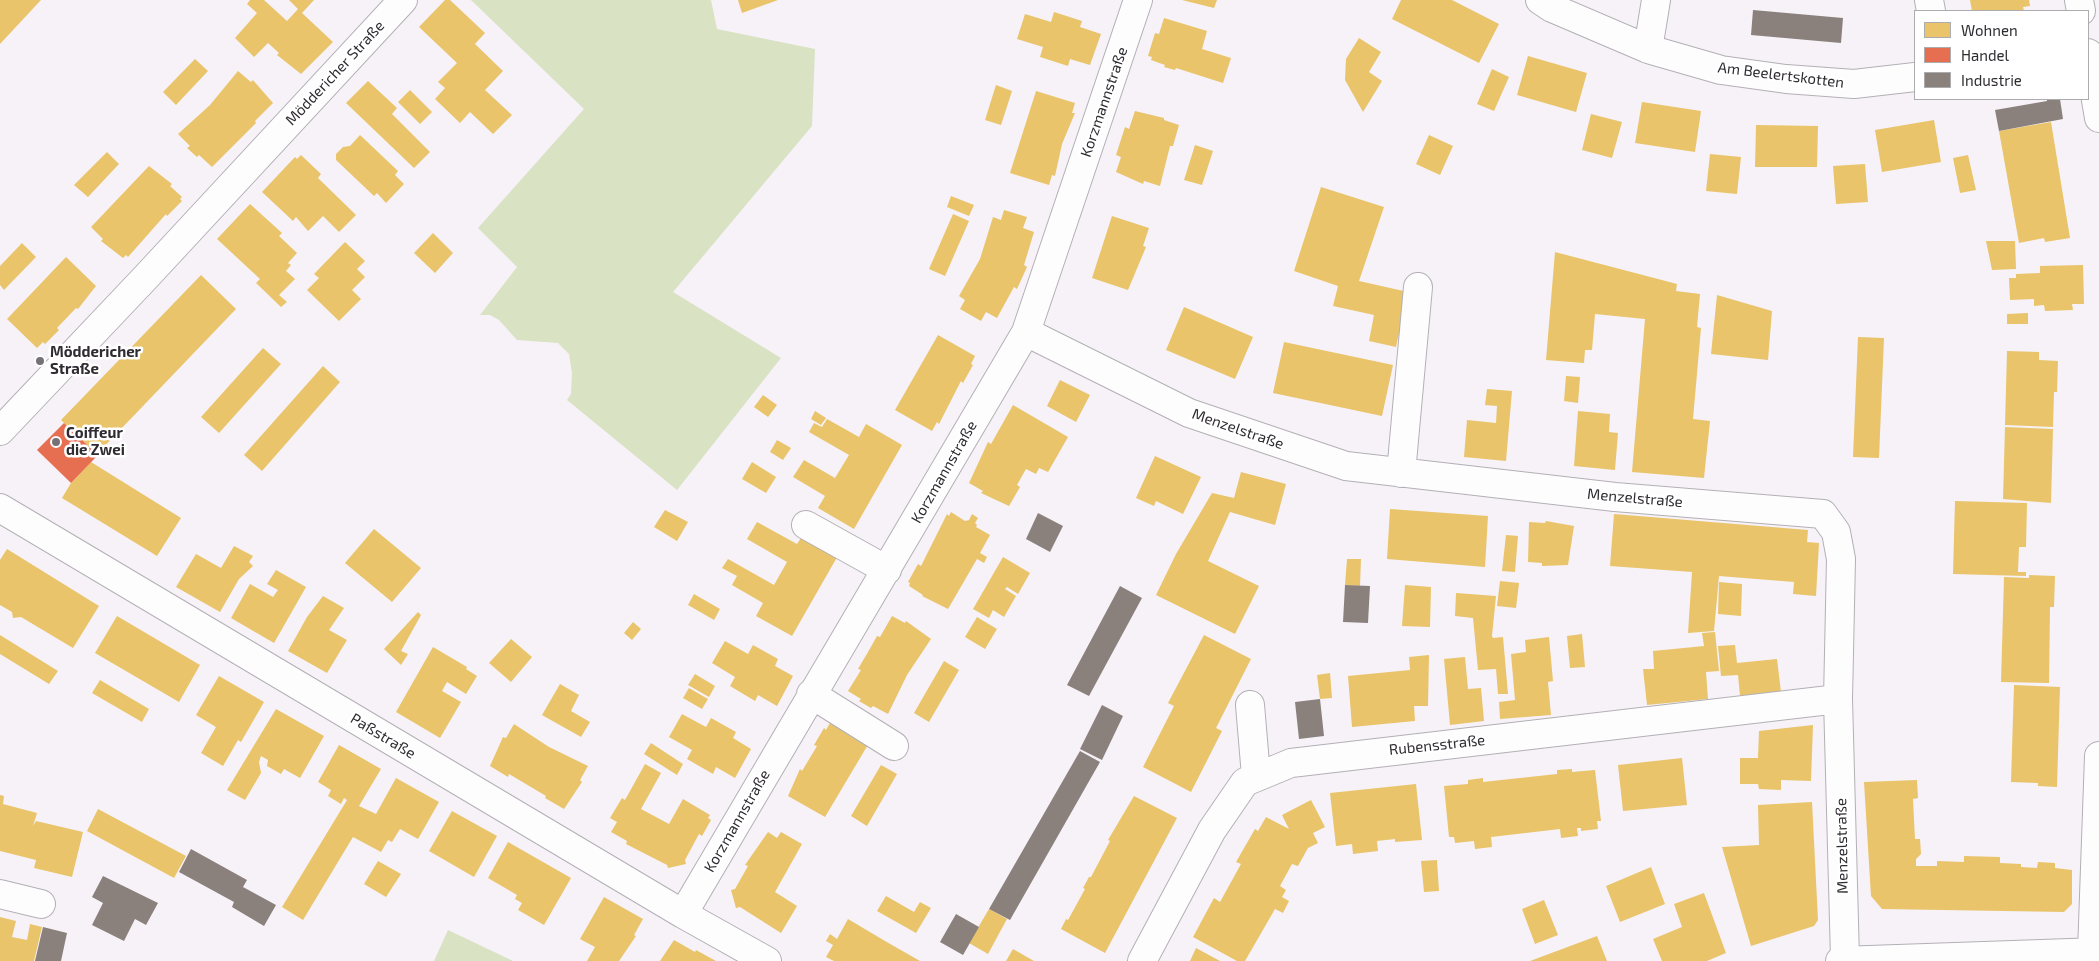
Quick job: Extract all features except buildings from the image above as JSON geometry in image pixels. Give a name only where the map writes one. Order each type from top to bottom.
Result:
[{"type":"street","name":"Möddericher Straße","points":[[0,431],[146,278],[403,0]]},
{"type":"street","name":"Korzmannstraße","points":[[683,914],[1026,332],[1138,0]]},
{"type":"street","name":"Am Beelertskotten","points":[[1540,0],[1552,8],[1648,49],[1721,70],[1786,79],[1854,84],[1914,77]]},
{"type":"street","points":[[1648,49],[1656,0]]},
{"type":"street","points":[[2089,58],[2099,118]]},
{"type":"street","points":[[1401,474],[1418,287]]},
{"type":"street","name":"Menzelstraße","points":[[1026,332],[1189,413],[1346,466],[1401,474],[1615,496],[1823,514],[1836,532],[1841,558],[1838,699],[1842,960]]},
{"type":"street","name":"Paßstraße","points":[[0,508],[683,914],[767,961]]},
{"type":"street","points":[[806,525],[887,570]]},
{"type":"street","points":[[811,694],[894,746]]},
{"type":"street","name":"Rubensstraße","points":[[1142,961],[1221,815],[1245,782],[1256,776],[1291,763],[1325,757],[1838,699]]},
{"type":"street","points":[[1250,705],[1256,776]]},
{"type":"street","points":[[1842,960],[2096,952],[2099,756]]},
{"type":"street","points":[[0,894],[41,904]]},
{"type":"green space","points":[[471,0],[711,0],[717,29],[815,49],[812,126],[673,292],[781,358],[677,490],[567,400],[571,394],[572,373],[569,354],[558,343],[517,340],[499,320],[490,315],[480,315],[517,267],[478,228],[584,109]]},
{"type":"green space","points":[[448,930],[513,961],[434,961]]},
{"type":"place","name":"Möddericher Straße","points":[[40,361]]},
{"type":"place","name":"Coiffeur die Zwei","points":[[56,442]]}]
